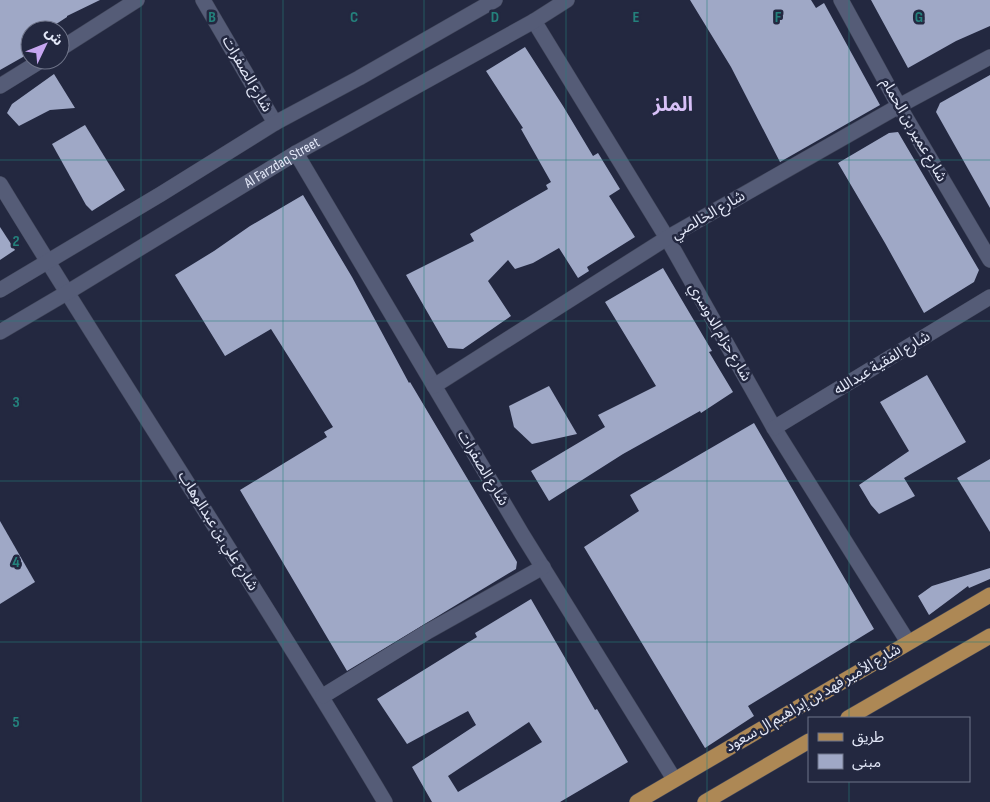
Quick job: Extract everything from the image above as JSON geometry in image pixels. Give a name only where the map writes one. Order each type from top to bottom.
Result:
[{"type":"main road","name":"شارع الأمير فهد بن إبراهيم ال سعود","points":[[637,802],[990,595]]},
{"type":"main road","points":[[850,717],[990,636]]},
{"type":"main road","points":[[705,802],[808,742]]},
{"type":"street","points":[[70,43],[137,0]]},
{"type":"street","name":"شارع الصفرات","points":[[204,0],[276,123]]},
{"type":"street","points":[[0,290],[276,123],[495,0]]},
{"type":"street","name":"Al Farzdaq Street","points":[[0,332],[296,153],[534,21],[567,0]]},
{"type":"street","name":"شارع عمير بن الحمام","points":[[840,0],[899,106],[990,260]]},
{"type":"street","name":"شارع حزام الدوسري","points":[[534,21],[667,238],[774,428],[908,642]]},
{"type":"street","name":"شارع الخالصي","points":[[434,386],[667,238],[899,106],[990,57]]},
{"type":"street","points":[[0,86],[26,70]]},
{"type":"street","name":"شارع الصفرات","points":[[296,153],[543,568],[674,779]]},
{"type":"street","name":"شارع علي بن عبدالوهاب","points":[[0,184],[323,696],[385,802]]},
{"type":"street","name":"شارع الفقية عبدالله","points":[[774,428],[990,297]]},
{"type":"street","points":[[323,696],[427,632],[543,568]]},
{"type":"building","points":[[0,0],[100,0],[62,20],[20,20],[20,59],[0,70]]},
{"type":"building","points":[[690,0],[811,0],[816,8],[824,3],[880,105],[780,162],[731,67]]},
{"type":"building","points":[[871,0],[990,0],[990,26],[956,41],[908,68]]},
{"type":"building","points":[[525,47],[593,156],[598,153],[620,189],[609,196],[635,237],[587,267],[589,271],[578,278],[559,248],[533,263],[515,269],[508,260],[488,281],[511,316],[463,349],[448,348],[406,275],[474,241],[470,234],[548,189],[546,185],[551,182],[521,129],[523,128],[486,71]]},
{"type":"building","points":[[54,74],[75,108],[50,110],[19,126],[7,113],[12,104]]},
{"type":"building","points":[[990,75],[990,208],[936,112],[940,103]]},
{"type":"building","points":[[85,125],[125,190],[92,211],[86,205],[52,144]]},
{"type":"building","points":[[898,132],[979,270],[974,282],[924,313],[838,163],[889,133]]},
{"type":"building","points":[[303,195],[352,277],[409,383],[517,562],[516,569],[347,671],[240,490],[327,437],[324,432],[333,427],[271,329],[225,356],[175,275],[250,226]]},
{"type":"building","points":[[0,227],[15,250],[0,260]]},
{"type":"building","points":[[663,268],[712,351],[709,352],[733,392],[701,413],[700,411],[623,454],[549,501],[531,471],[605,427],[598,415],[656,386],[605,302]]},
{"type":"building","points":[[927,375],[966,442],[904,478],[915,496],[879,514],[859,485],[909,451],[880,402]]},
{"type":"building","points":[[549,386],[577,434],[532,444],[514,427],[509,406]]},
{"type":"building","points":[[754,423],[874,629],[748,706],[754,716],[705,748],[584,547],[639,511],[630,495]]},
{"type":"building","points":[[990,459],[990,532],[957,478]]},
{"type":"building","points":[[0,521],[35,582],[0,604]]},
{"type":"building","points":[[990,568],[990,579],[969,588],[968,586],[929,615],[918,596],[932,586]]},
{"type":"building","points":[[531,599],[595,710],[597,709],[628,762],[560,802],[432,802],[412,767],[476,725],[468,711],[407,744],[377,699],[477,637],[475,633]],"holes":[[[529,722],[542,742],[458,792],[448,776]]]},
{"type":"district","name":"الملز","points":[[673,105]]}]
